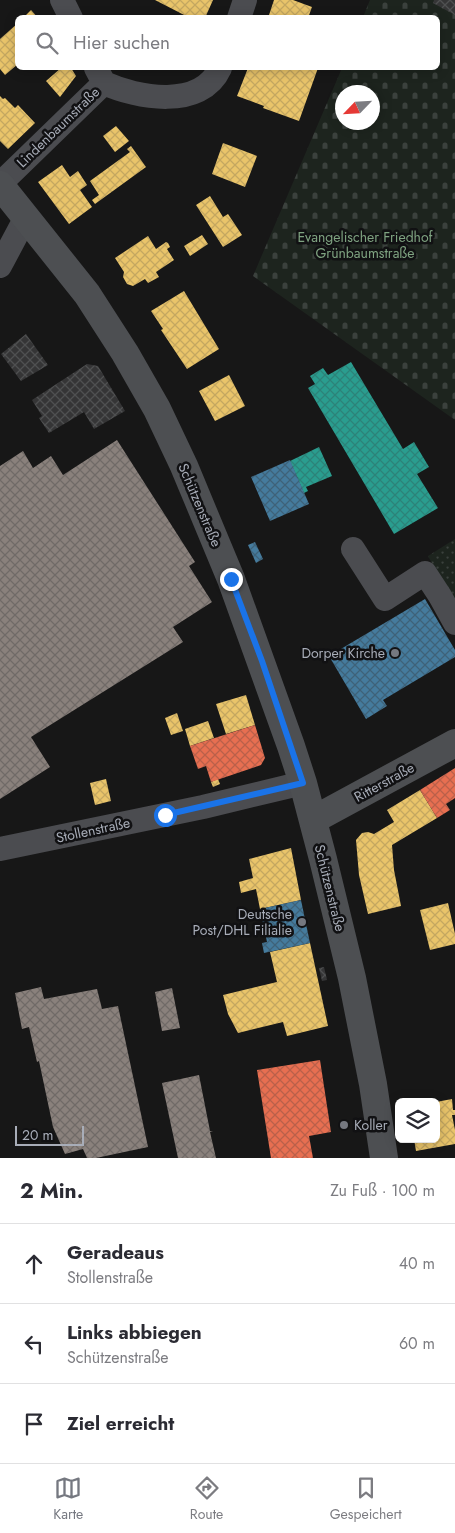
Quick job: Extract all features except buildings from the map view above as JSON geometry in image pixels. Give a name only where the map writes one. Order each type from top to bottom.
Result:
[{"type":"main road","name":"Schützenstraße","points":[[0,184],[87,294],[107,323],[157,409],[231,579],[262,661],[303,783],[313,820],[352,978],[373,1084],[384,1158]]},
{"type":"main road","name":"Ritterstraße","points":[[313,820],[455,743]]},
{"type":"street","points":[[62,0],[70,15]]},
{"type":"street","points":[[240,15],[245,0]]},
{"type":"street","points":[[100,75],[124,91],[141,95],[167,97],[189,94],[205,86],[219,70]]},
{"type":"street","name":"Lindenbaumstraße","points":[[0,184],[100,75]]},
{"type":"street","points":[[0,266],[26,217]]},
{"type":"street","points":[[353,548],[385,599],[425,573],[455,623]]},
{"type":"street","name":"Stollenstraße","points":[[0,849],[194,809],[303,783]]},
{"type":"green space","name":"Evangelischer Friedhof Grünbaumstraße","points":[[370,0],[455,0],[455,420],[253,276],[341,70],[440,70],[440,15],[364,15]]},
{"type":"green space","points":[[455,539],[455,605],[428,556]]},
{"type":"place","name":"Dorper Kirche","points":[[395,653]]},
{"type":"place","name":"Deutsche Post/DHL Filialie","points":[[302,922]]},
{"type":"place","name":"Koller","points":[[344,1125]]},
{"type":"route","points":[[165,815],[303,783],[262,661],[231,579]]}]
